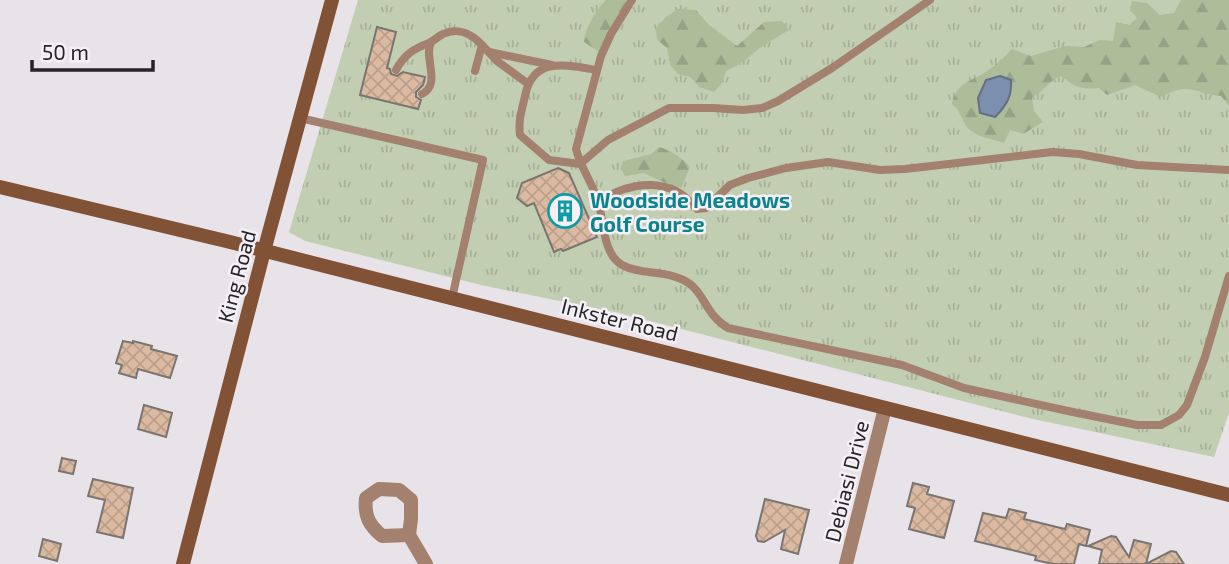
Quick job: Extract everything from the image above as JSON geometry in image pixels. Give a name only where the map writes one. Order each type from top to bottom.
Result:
[{"type":"street","name":"King Road","points":[[183,564],[332,0]]},
{"type":"street","name":"Inkster Road","points":[[0,187],[452,298],[1229,495]]},
{"type":"street","name":"Debiasi Drive","points":[[846,564],[886,408]]},
{"type":"street","points":[[409,536],[426,564]]},
{"type":"lane","points":[[639,0],[632,3],[611,34],[597,70],[576,149],[580,164],[599,204],[603,229],[613,256],[621,264],[669,275],[692,285],[711,314],[728,328],[902,365],[964,388],[1137,425],[1161,425],[1170,421],[1187,405],[1205,357],[1229,276]]},
{"type":"lane","points":[[555,66],[545,67],[527,83],[518,122],[520,135],[549,160],[580,164],[608,140],[668,108],[743,110],[770,105],[832,68],[930,0]]},
{"type":"lane","points":[[396,70],[403,57],[418,46],[450,31],[472,36],[527,83]]},
{"type":"lane","points":[[422,94],[428,91],[432,83],[428,52],[431,42]]},
{"type":"lane","points":[[485,48],[555,66],[597,70]]},
{"type":"lane","points":[[475,71],[485,48]]},
{"type":"lane","points":[[300,118],[483,160],[452,298]]},
{"type":"lane","points":[[599,204],[609,194],[652,185],[667,187],[697,209],[706,208],[730,185],[748,178],[786,168],[828,162],[880,170],[905,169],[1052,152],[1079,154],[1137,166],[1229,170]]},
{"type":"green space","name":"Woodside Meadows Golf Course","points":[[358,0],[1229,0],[1229,413],[1214,457],[1033,419],[619,313],[481,285],[305,241],[289,232]]},
{"type":"green space","points":[[606,0],[630,0],[599,52],[584,42],[586,31]]},
{"type":"green space","points":[[1181,0],[1229,0],[1229,106],[1221,96],[1186,89],[1161,97],[1135,85],[1107,95],[1099,88],[1079,87],[1061,76],[1032,97],[1034,111],[1043,122],[1023,134],[1010,130],[1004,143],[971,130],[952,104],[957,91],[965,83],[990,69],[1012,49],[1031,56],[1065,46],[1084,47],[1100,40],[1113,41],[1116,22],[1129,25],[1137,18],[1130,10],[1132,1],[1147,3],[1160,15],[1174,13]]},
{"type":"green space","points":[[678,9],[696,10],[708,24],[737,46],[764,22],[782,21],[789,30],[726,71],[722,83],[714,92],[699,87],[690,77],[678,74],[670,65],[667,48],[657,40],[656,28]]},
{"type":"green space","points":[[659,147],[684,160],[690,167],[682,186],[676,188],[644,173],[625,176],[621,169],[623,161],[651,154]]},
{"type":"water","points":[[1000,76],[1011,80],[1010,96],[1006,104],[995,117],[980,113],[978,98],[986,80]]},
{"type":"building","points":[[377,27],[396,32],[387,68],[391,74],[397,76],[403,72],[425,77],[423,85],[416,92],[416,97],[421,100],[418,109],[360,95]]},
{"type":"building","name":"Woodside Meadows Golf Course","points":[[558,168],[569,173],[597,237],[554,252],[534,203],[527,206],[517,198],[522,183]]},
{"type":"building","points":[[123,341],[152,346],[151,349],[177,356],[170,378],[138,369],[136,378],[119,373],[122,365],[116,363]]},
{"type":"building","points":[[144,405],[172,413],[166,437],[138,429]]},
{"type":"building","points":[[62,458],[76,461],[73,474],[59,471]]},
{"type":"building","points":[[93,479],[133,488],[123,538],[97,532],[105,500],[88,496]]},
{"type":"building","points":[[913,483],[929,487],[927,494],[954,501],[944,538],[909,529],[915,508],[907,506]]},
{"type":"building","points":[[765,499],[809,510],[798,554],[781,549],[785,530],[764,542],[758,541],[756,536]]},
{"type":"building","points":[[1009,509],[1026,513],[1024,519],[1065,529],[1067,524],[1090,530],[1086,546],[1079,544],[1074,564],[1053,564],[1035,560],[1036,556],[975,541],[983,513],[1006,518]]},
{"type":"building","points":[[1111,536],[1116,537],[1129,557],[1134,540],[1151,544],[1146,564],[1099,564],[1102,550],[1088,546]]},
{"type":"building","points":[[43,539],[61,544],[57,561],[39,556]]},
{"type":"building","points":[[1171,551],[1176,552],[1184,564],[1146,564]]},
{"type":"place","name":"Woodside Meadows Golf Course","points":[[565,211]]}]
